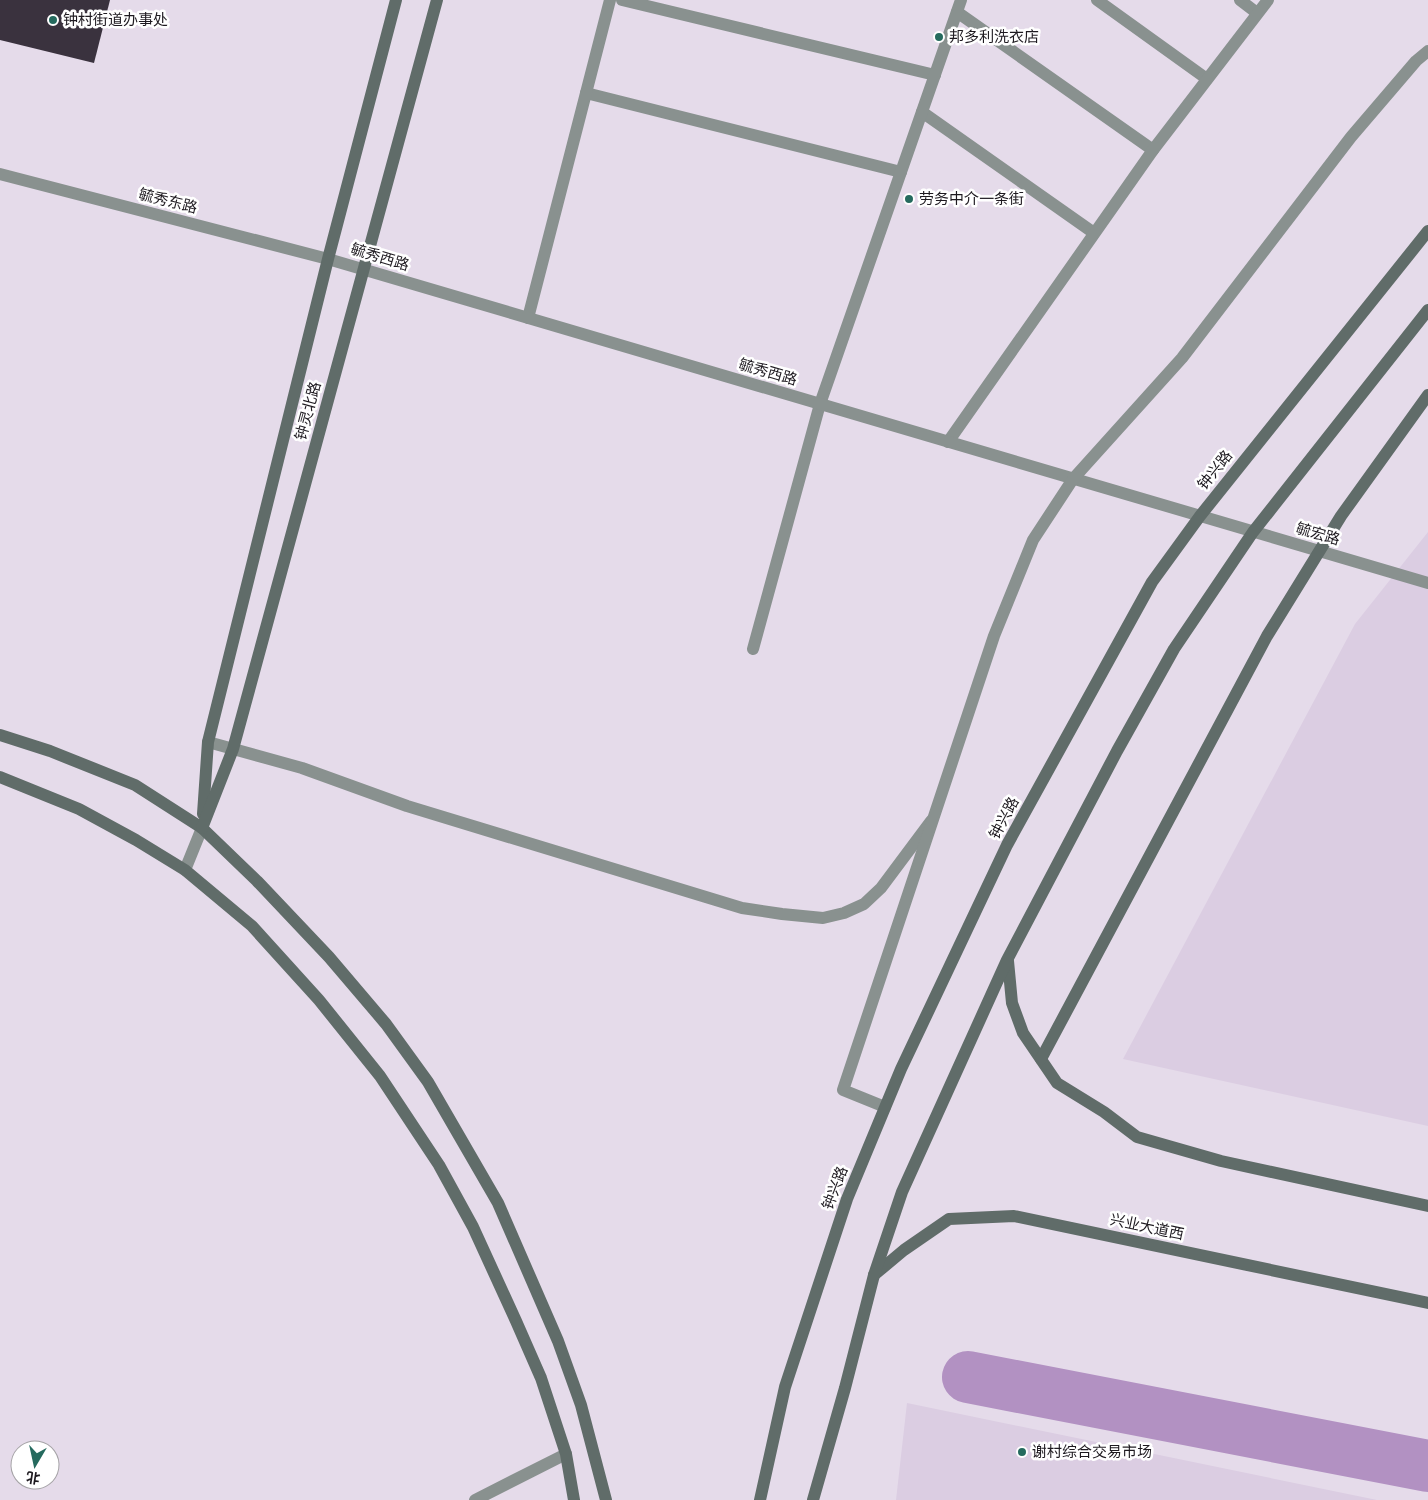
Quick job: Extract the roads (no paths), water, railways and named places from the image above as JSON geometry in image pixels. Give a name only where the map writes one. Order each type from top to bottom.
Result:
[{"type":"main road","name":"钟灵北路","points":[[202,828],[208,742],[328,258],[396,0]]},
{"type":"main road","name":"钟灵北路","points":[[202,828],[233,749],[437,0]]},
{"type":"main road","name":"钟兴路","points":[[760,1500],[785,1387],[847,1199],[905,1060],[1007,845],[1152,582],[1200,516],[1428,231]]},
{"type":"main road","points":[[813,1500],[846,1388],[874,1275],[902,1192],[1008,960],[1113,760],[1174,649],[1253,532],[1428,310]]},
{"type":"main road","points":[[1040,1058],[1268,636],[1341,516],[1428,395]]},
{"type":"main road","points":[[0,735],[50,751],[135,784],[202,828],[257,881],[330,957],[386,1024],[428,1082],[498,1204],[558,1341],[581,1405],[606,1500]]},
{"type":"main road","points":[[0,777],[79,809],[186,870],[252,926],[318,1000],[380,1076],[439,1165],[473,1227],[542,1378],[566,1454],[574,1500]]},
{"type":"main road","points":[[1008,960],[1012,1003],[1023,1033],[1057,1083],[1104,1112],[1137,1137],[1221,1161],[1428,1206]]},
{"type":"main road","name":"兴业大道西","points":[[874,1275],[904,1250],[949,1219],[1014,1216],[1428,1303]]},
{"type":"street","points":[[528,318],[610,0]]},
{"type":"street","points":[[622,0],[935,75]]},
{"type":"street","points":[[1097,0],[1207,78]]},
{"type":"street","points":[[1240,0],[1257,13]]},
{"type":"street","points":[[948,442],[1152,150],[1268,0]]},
{"type":"street","points":[[753,649],[820,404],[959,6],[1152,150]]},
{"type":"street","points":[[886,1107],[843,1090],[994,636],[1034,540],[1073,479],[1182,358],[1351,137],[1416,62],[1428,51]]},
{"type":"street","points":[[586,93],[901,172]]},
{"type":"street","points":[[922,112],[1094,233]]},
{"type":"street","name":"毓秀东路","points":[[0,174],[328,258]]},
{"type":"street","name":"毓秀西路","points":[[328,258],[363,270],[1200,516]]},
{"type":"street","name":"毓宏路","points":[[1200,516],[1428,583]]},
{"type":"street","points":[[208,742],[302,768],[407,806],[733,905],[782,914],[823,918],[864,904],[881,888],[933,818]]},
{"type":"street","name":"钟灵北路","points":[[186,870],[202,828]]},
{"type":"street","points":[[475,1500],[566,1454]]},
{"type":"waterway","points":[[968,1377],[1428,1466]]},
{"type":"place","name":"钟村街道办事处","points":[[53,20]]},
{"type":"place","name":"邦多利洗衣店","points":[[939,37]]},
{"type":"place","name":"劳务中介一条街","points":[[909,199]]},
{"type":"place","name":"谢村综合交易市场","points":[[1022,1452]]}]
